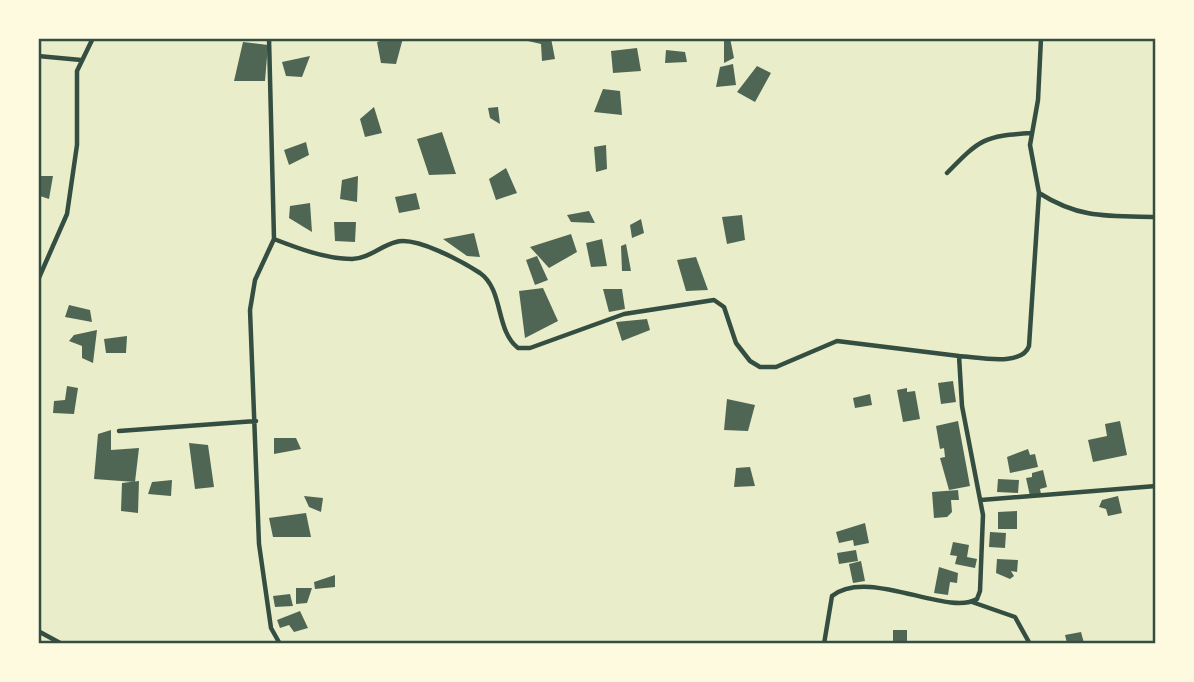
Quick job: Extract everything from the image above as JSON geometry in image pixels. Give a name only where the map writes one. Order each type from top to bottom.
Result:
[{"type":"street","points":[[38,281],[66,214],[77,145],[77,71],[93,38]]},
{"type":"street","points":[[270,38],[274,239],[255,279],[251,301],[259,544],[271,628],[280,643]]},
{"type":"street","points":[[274,239],[295,247],[353,259],[366,257],[395,242],[418,243],[465,264],[485,278],[507,334],[518,348],[530,348],[624,314],[714,300],[724,307],[736,344],[750,361],[767,369],[836,341],[960,356],[1017,358],[1027,352],[1039,193],[1031,162],[1031,133],[1038,100],[1041,38]]},
{"type":"street","points":[[38,56],[81,60]]},
{"type":"street","points":[[947,173],[978,142],[997,135],[1031,133]]},
{"type":"street","points":[[1039,193],[1064,209],[1097,216],[1156,217]]},
{"type":"street","points":[[960,356],[965,428],[982,500],[980,591],[972,602]]},
{"type":"street","points":[[119,431],[256,421]]},
{"type":"street","points":[[982,500],[1156,486]]},
{"type":"street","points":[[824,643],[832,596],[844,588],[862,586],[960,604],[972,602],[1014,617],[1030,643]]},
{"type":"street","points":[[38,631],[62,643]]},
{"type":"building","points":[[403,38],[396,64],[381,63],[377,42]]},
{"type":"building","points":[[529,38],[551,38],[555,59],[542,61],[541,44],[528,41]]},
{"type":"building","points":[[724,38],[730,38],[734,58],[724,63]]},
{"type":"building","points":[[243,42],[268,45],[265,81],[234,81]]},
{"type":"building","points":[[637,48],[641,71],[613,73],[611,51]]},
{"type":"building","points":[[666,50],[685,52],[687,62],[665,63]]},
{"type":"building","points":[[310,56],[302,77],[286,76],[282,62]]},
{"type":"building","points":[[733,64],[736,85],[716,87],[720,67]]},
{"type":"building","points":[[757,66],[771,73],[755,102],[737,92]]},
{"type":"building","points":[[603,89],[620,91],[622,115],[594,112]]},
{"type":"building","points":[[374,107],[382,133],[365,137],[360,119]]},
{"type":"building","points":[[498,107],[500,124],[490,118],[488,108]]},
{"type":"building","points":[[442,132],[456,174],[429,175],[417,139]]},
{"type":"building","points":[[306,142],[309,155],[289,165],[284,150]]},
{"type":"building","points":[[606,145],[607,169],[596,172],[594,147]]},
{"type":"building","points":[[506,168],[517,193],[496,200],[489,179]]},
{"type":"building","points":[[38,176],[53,176],[49,199],[40,196]]},
{"type":"building","points":[[358,176],[357,202],[340,199],[342,180]]},
{"type":"building","points":[[416,193],[420,209],[399,213],[395,197]]},
{"type":"building","points":[[310,203],[312,232],[289,218],[290,206]]},
{"type":"building","points":[[589,211],[595,223],[571,222],[567,215]]},
{"type":"building","points":[[742,215],[745,240],[727,244],[722,217]]},
{"type":"building","points":[[641,219],[644,233],[632,238],[630,225]]},
{"type":"building","points":[[334,222],[356,222],[355,242],[335,241]]},
{"type":"building","points":[[474,233],[480,257],[467,256],[443,239]]},
{"type":"building","points":[[571,234],[577,252],[549,268],[530,247]]},
{"type":"building","points":[[602,239],[607,266],[591,267],[586,243]]},
{"type":"building","points":[[626,244],[631,271],[622,271],[621,246]]},
{"type":"building","points":[[537,256],[548,280],[535,285],[526,260]]},
{"type":"building","points":[[696,257],[708,290],[686,291],[677,260]]},
{"type":"building","points":[[543,288],[558,321],[525,338],[519,291]]},
{"type":"building","points":[[603,289],[622,289],[625,309],[609,312]]},
{"type":"building","points":[[69,305],[90,310],[92,322],[65,317]]},
{"type":"building","points":[[647,319],[650,330],[622,341],[616,322]]},
{"type":"building","points":[[97,330],[93,363],[82,358],[82,346],[69,341],[74,335]]},
{"type":"building","points":[[127,336],[126,353],[106,353],[104,339]]},
{"type":"building","points":[[953,381],[956,402],[941,404],[938,383]]},
{"type":"building","points":[[67,386],[78,388],[74,414],[53,413],[54,401],[65,400]]},
{"type":"building","points":[[907,388],[907,392],[915,391],[920,419],[903,422],[897,390]]},
{"type":"building","points":[[870,394],[872,405],[855,408],[853,398]]},
{"type":"building","points":[[727,399],[755,405],[748,431],[724,430]]},
{"type":"building","points":[[958,421],[970,486],[949,490],[940,458],[945,457],[944,448],[940,449],[936,426]]},
{"type":"building","points":[[1120,421],[1127,455],[1093,462],[1088,440],[1107,436],[1105,424]]},
{"type":"building","points":[[111,430],[111,450],[139,448],[135,482],[94,479],[98,434]]},
{"type":"building","points":[[274,438],[296,438],[301,449],[274,454]]},
{"type":"building","points":[[189,443],[208,445],[214,487],[195,489]]},
{"type":"building","points":[[1028,449],[1030,455],[1035,454],[1038,467],[1010,473],[1007,457]]},
{"type":"building","points":[[750,467],[755,486],[734,487],[736,468]]},
{"type":"building","points":[[1043,470],[1047,487],[1040,489],[1041,494],[1030,496],[1026,478]]},
{"type":"building","points":[[998,479],[1019,480],[1018,493],[997,492]]},
{"type":"building","points":[[172,480],[171,496],[148,494],[152,482]]},
{"type":"building","points":[[139,481],[138,513],[121,511],[122,483]]},
{"type":"building","points":[[958,490],[959,500],[951,500],[952,512],[947,517],[934,518],[932,492]]},
{"type":"building","points":[[304,496],[323,498],[321,512],[309,507]]},
{"type":"building","points":[[1118,496],[1122,513],[1108,516],[1106,509],[1099,507],[1102,500]]},
{"type":"building","points":[[1017,511],[1017,529],[998,529],[998,512]]},
{"type":"building","points":[[306,513],[311,537],[273,537],[269,518]]},
{"type":"building","points":[[865,523],[869,543],[854,546],[853,540],[839,543],[836,532]]},
{"type":"building","points":[[990,532],[1006,533],[1005,548],[989,547]]},
{"type":"building","points":[[953,542],[969,545],[967,557],[977,559],[975,568],[955,564],[957,556],[950,555]]},
{"type":"building","points":[[856,550],[858,561],[839,564],[837,553]]},
{"type":"building","points":[[997,559],[1018,560],[1017,572],[1011,571],[1014,576],[1010,579],[996,573]]},
{"type":"building","points":[[861,561],[865,581],[853,583],[849,564]]},
{"type":"building","points":[[939,567],[958,573],[957,583],[950,582],[948,595],[934,593]]},
{"type":"building","points":[[335,575],[335,587],[315,589],[314,582]]},
{"type":"building","points":[[296,588],[312,588],[307,603],[296,604]]},
{"type":"building","points":[[290,594],[293,606],[275,607],[273,596]]},
{"type":"building","points":[[300,611],[308,628],[294,632],[289,625],[280,628],[277,620]]},
{"type":"building","points":[[893,630],[907,630],[907,643],[893,643]]},
{"type":"building","points":[[1081,632],[1084,643],[1067,643],[1065,635]]}]
